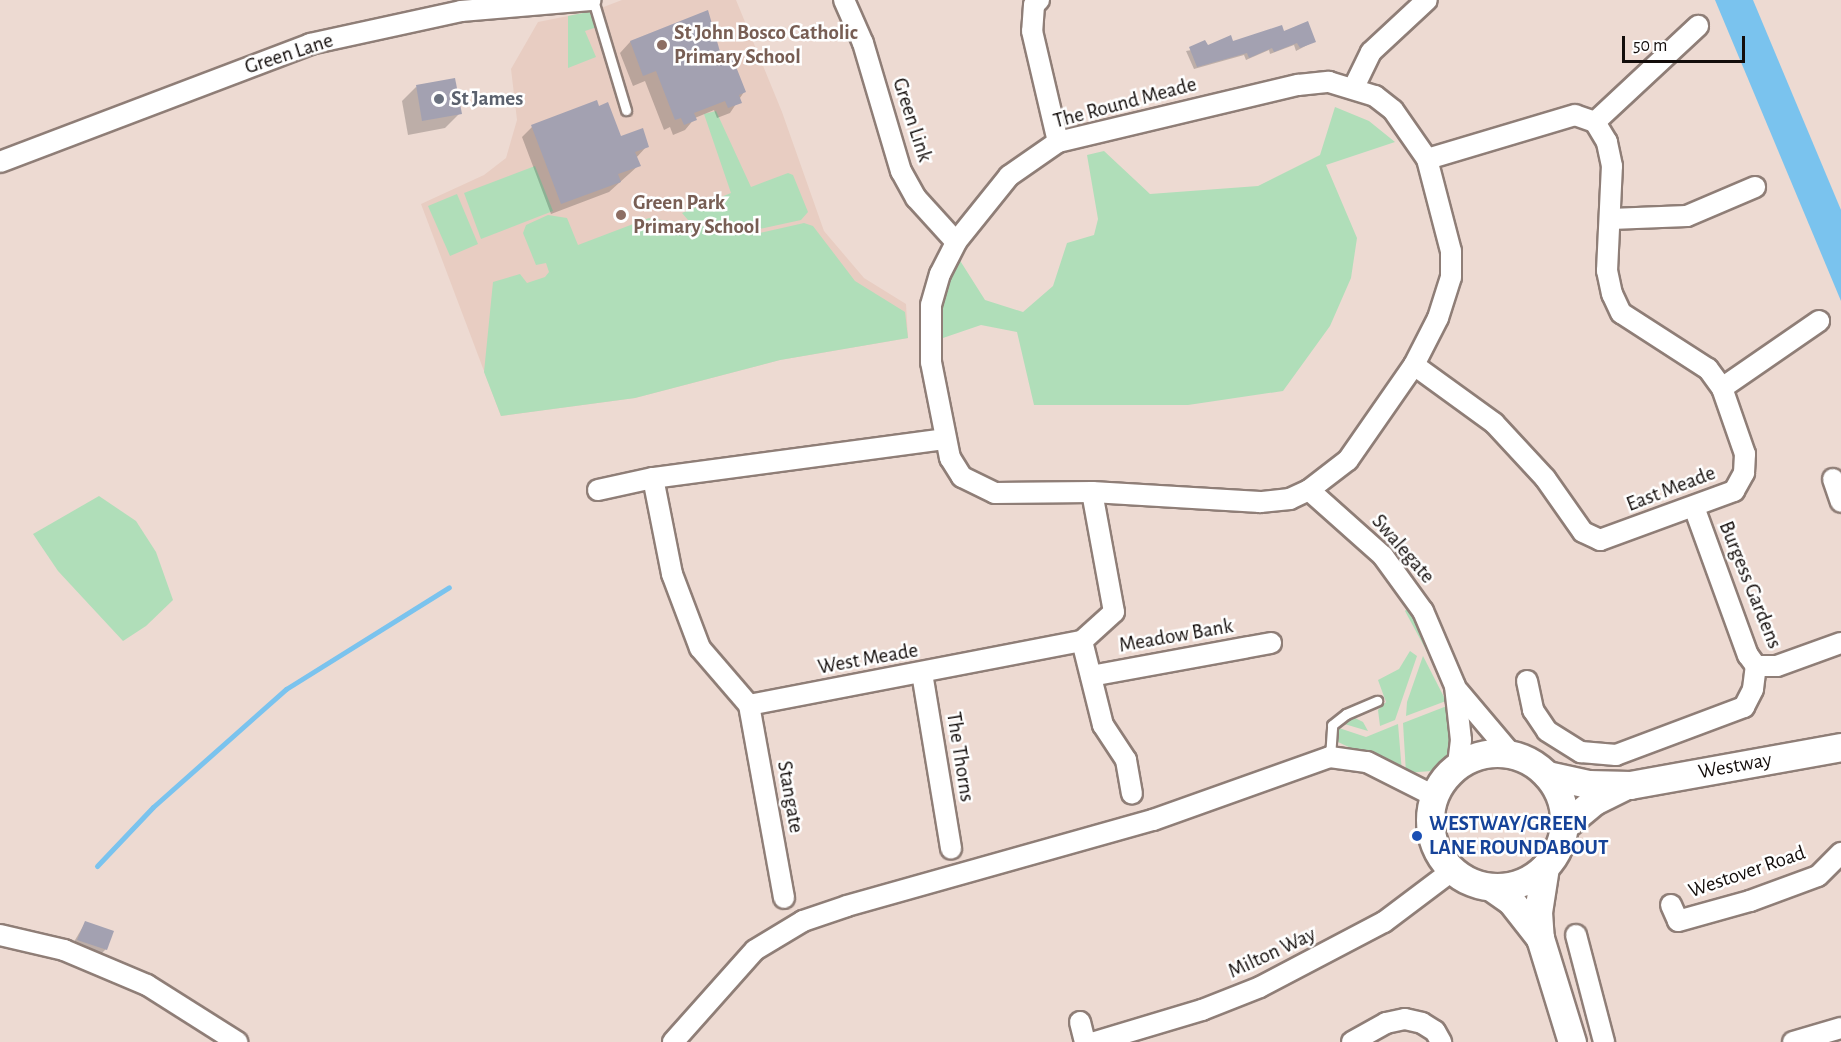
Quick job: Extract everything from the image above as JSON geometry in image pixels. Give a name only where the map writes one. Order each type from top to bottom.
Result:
[{"type":"main road","name":"Westway","points":[[1547,775],[1588,784],[1630,784],[1841,747]]},
{"type":"main road","points":[[1491,886],[1519,883],[1545,867],[1557,851],[1563,827],[1561,800],[1547,775],[1535,764],[1512,755],[1480,755],[1458,765],[1443,779],[1434,796],[1430,825],[1434,842],[1453,870],[1491,886],[1511,901],[1540,938]]},
{"type":"main road","name":"Westway","points":[[1563,827],[1594,801],[1630,784]]},
{"type":"main road","points":[[1545,867],[1538,912],[1540,938],[1572,1042]]},
{"type":"street","name":"Green Lane","points":[[0,162],[310,44],[461,11],[592,0]]},
{"type":"street","name":"Green Link","points":[[844,0],[863,43],[901,171],[916,198],[956,242]]},
{"type":"street","points":[[1354,87],[1371,52],[1427,0]]},
{"type":"street","points":[[1034,2],[1032,31],[1058,142]]},
{"type":"street","points":[[1427,159],[1575,115],[1595,122],[1698,26]]},
{"type":"street","name":"The Round Meade","points":[[1329,82],[1354,87],[1375,96],[1393,111],[1427,159],[1451,251],[1450,277],[1438,318],[1414,365],[1348,460],[1309,490],[1290,499],[1260,502],[1092,492],[995,493],[978,488],[962,477],[950,458],[930,362],[931,305],[940,274],[956,242],[1009,176],[1058,142],[1298,85],[1329,82]]},
{"type":"street","name":"East Meade","points":[[1414,365],[1494,423],[1545,478],[1583,532],[1600,540],[1734,491],[1744,473],[1745,454],[1722,388],[1708,369],[1694,358],[1621,314],[1607,271],[1612,166],[1607,142],[1595,122]]},
{"type":"street","points":[[1611,219],[1687,216],[1755,187]]},
{"type":"street","points":[[1722,388],[1819,321]]},
{"type":"street","points":[[597,490],[653,477],[945,439]]},
{"type":"street","points":[[653,477],[672,574],[700,648],[749,705]]},
{"type":"street","points":[[1833,479],[1841,502]]},
{"type":"street","name":"Swalegate","points":[[1309,490],[1375,548],[1407,585],[1437,638],[1455,686],[1470,708],[1512,755]]},
{"type":"street","points":[[1092,492],[1114,612],[1082,641],[1103,725],[1126,760],[1132,793]]},
{"type":"street","name":"Burgess Gardens","points":[[1694,507],[1748,655],[1756,666],[1777,666],[1841,643]]},
{"type":"street","name":"West Meade","points":[[749,705],[922,674],[1082,641]]},
{"type":"street","name":"Meadow Bank","points":[[1091,676],[1270,644]]},
{"type":"street","points":[[1527,681],[1533,710],[1547,731],[1581,752],[1616,755],[1744,707],[1753,689],[1756,666]]},
{"type":"street","name":"The Thorns","points":[[922,674],[951,849]]},
{"type":"street","name":"Swalegate","points":[[1455,686],[1461,740],[1458,765]]},
{"type":"street","name":"Stangate","points":[[749,705],[784,898]]},
{"type":"street","points":[[673,1042],[755,950],[803,921],[1154,820],[1330,757],[1367,762],[1434,796]]},
{"type":"street","name":"Westover Road","points":[[1671,905],[1678,921],[1750,901],[1818,876],[1841,853]]},
{"type":"street","name":"Milton Way","points":[[1095,1042],[1202,1010],[1260,987],[1384,922],[1428,893],[1453,870]]},
{"type":"street","points":[[0,935],[64,950],[147,985],[237,1042]]},
{"type":"street","points":[[1576,935],[1604,1042]]},
{"type":"street","points":[[1352,1042],[1386,1023],[1405,1019],[1428,1027],[1442,1042]]},
{"type":"street","points":[[1080,1022],[1085,1042]]},
{"type":"street","points":[[1792,1042],[1841,1028]]},
{"type":"lane","points":[[592,0],[626,110]]},
{"type":"lane","points":[[1330,757],[1332,725],[1346,714],[1377,701]]},
{"type":"shaded area","name":"Green Park Primary School","points":[[622,0],[736,0],[782,112],[824,231],[864,278],[906,304],[908,338],[780,360],[635,398],[501,416],[421,204],[484,175],[506,158],[517,120],[511,69],[538,22],[593,11]]},
{"type":"green space","points":[[593,11],[597,27],[585,31],[596,57],[568,68],[568,16]]},
{"type":"green space","points":[[1335,107],[1369,121],[1395,142],[1326,165],[1357,238],[1351,278],[1330,326],[1283,391],[1188,405],[1034,405],[1017,332],[981,325],[940,339],[942,301],[959,259],[985,300],[1023,312],[1053,286],[1067,243],[1094,235],[1098,219],[1087,155],[1104,151],[1150,194],[1258,186],[1320,155]]},
{"type":"green space","points":[[716,111],[751,187],[788,173],[793,175],[808,212],[801,220],[755,230],[688,220],[682,213],[731,193],[704,114]]},
{"type":"green space","points":[[535,166],[553,211],[481,239],[464,193]]},
{"type":"green space","points":[[457,194],[478,244],[450,256],[428,206]]},
{"type":"green space","points":[[548,215],[567,218],[578,245],[649,218],[755,234],[804,223],[813,226],[855,281],[905,312],[908,338],[780,360],[635,398],[501,416],[484,372],[493,282],[520,274],[527,283],[545,277],[549,272],[546,263],[536,265],[523,233],[526,225]]},
{"type":"green space","points":[[99,496],[136,521],[156,552],[173,600],[146,626],[123,641],[58,571],[33,534]]},
{"type":"green space","points":[[1410,605],[1442,673],[1439,674],[1405,611]]},
{"type":"green space","points":[[1410,651],[1417,656],[1395,720],[1380,726],[1378,710],[1386,702],[1378,680],[1399,669]]},
{"type":"green space","points":[[1423,656],[1446,701],[1406,716],[1407,702]]},
{"type":"green space","points":[[1452,704],[1451,749],[1445,760],[1431,771],[1406,773],[1403,723]]},
{"type":"green space","points":[[1351,716],[1363,722],[1368,731],[1341,723]]},
{"type":"green space","points":[[1398,724],[1402,772],[1338,742],[1339,728],[1366,737]]},
{"type":"water","points":[[1715,0],[1753,0],[1841,210],[1841,301]]},
{"type":"building","points":[[708,10],[723,62],[733,59],[746,92],[739,95],[742,103],[728,108],[725,101],[694,113],[697,120],[684,125],[681,118],[675,120],[656,71],[643,76],[630,41]]},
{"type":"building","points":[[1308,21],[1316,42],[1300,48],[1297,43],[1274,52],[1272,48],[1249,58],[1247,53],[1197,67],[1189,47],[1205,40],[1208,45],[1231,35],[1233,41],[1282,25],[1284,31]]},
{"type":"building","name":"St James","points":[[455,78],[462,114],[422,121],[416,85]]},
{"type":"building","points":[[597,100],[599,106],[608,102],[621,136],[643,128],[649,147],[635,152],[641,166],[618,174],[621,182],[561,204],[531,125]]},
{"type":"building","points":[[85,921],[114,931],[107,950],[77,940]]},
{"type":"waterway","points":[[97,866],[153,807],[286,689],[449,587]]},
{"type":"place","name":"St John Bosco Catholic Primary School","points":[[662,45]]},
{"type":"place","name":"St James","points":[[439,99]]},
{"type":"place","name":"Green Park Primary School","points":[[621,215]]},
{"type":"place","name":"WESTWAY/GREEN LANE ROUNDABOUT","points":[[1417,836]]}]
